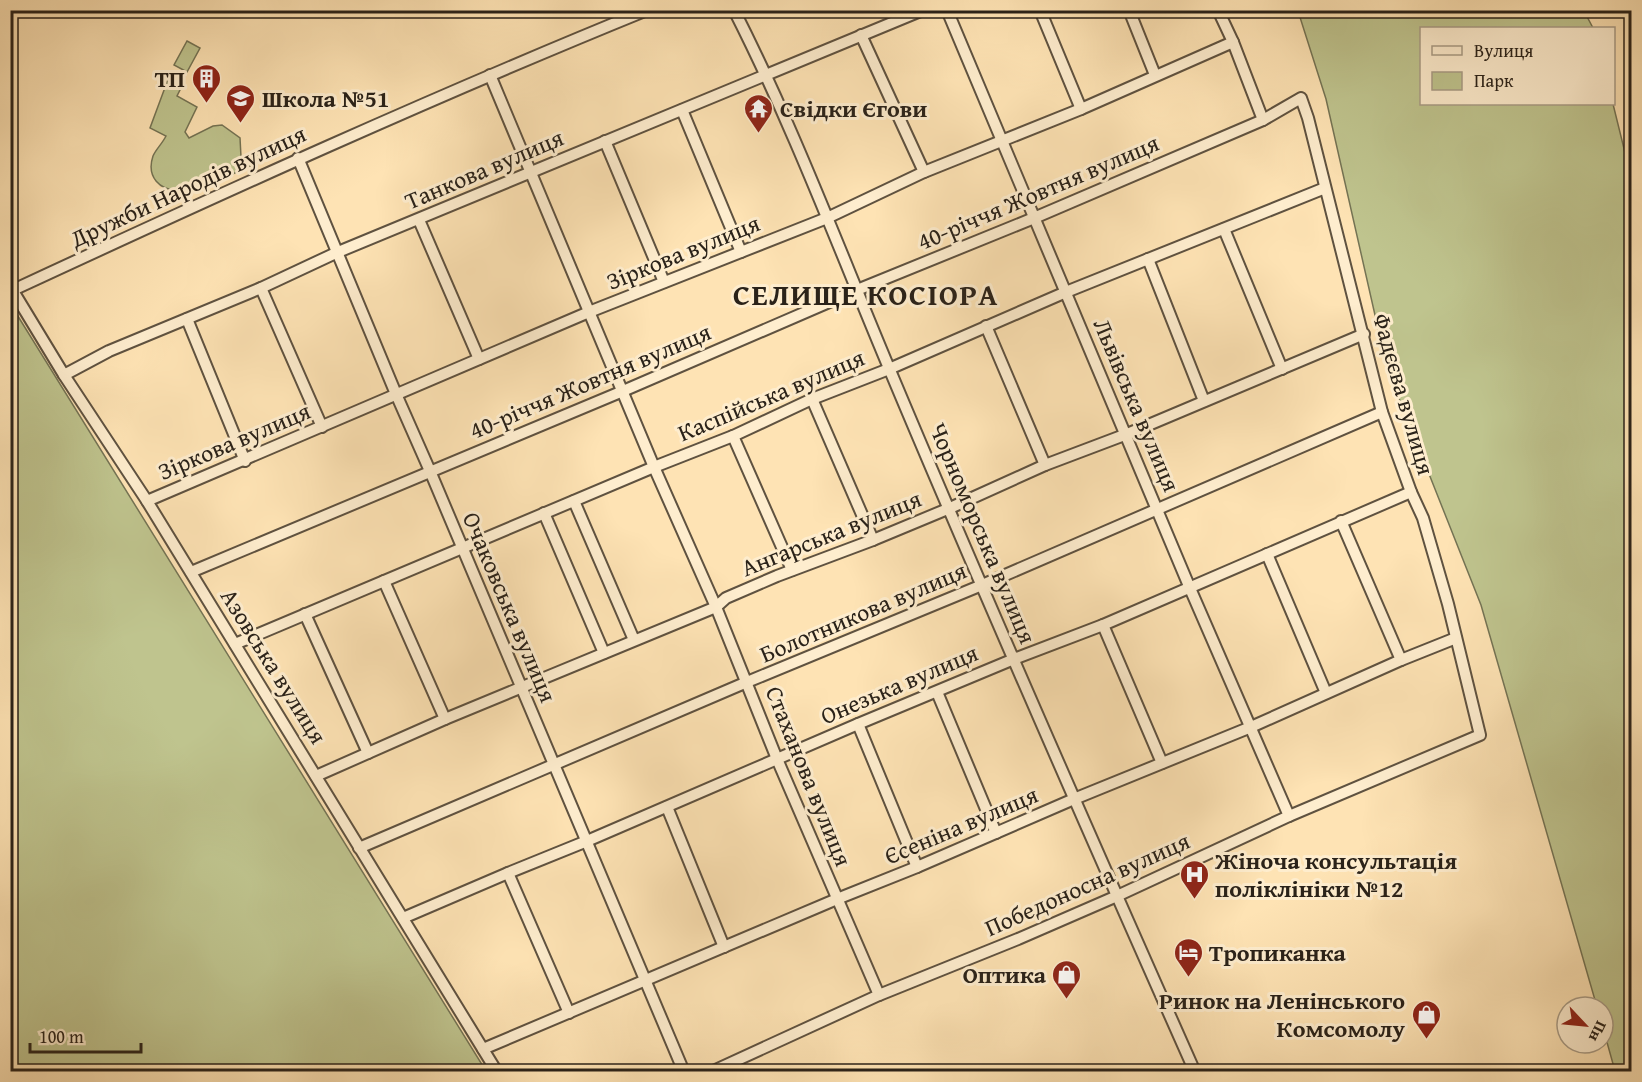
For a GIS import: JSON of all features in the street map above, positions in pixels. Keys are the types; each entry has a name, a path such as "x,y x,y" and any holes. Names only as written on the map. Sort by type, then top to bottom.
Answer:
{"street":[{"name":"Дружби Народів вулиця","path":"12,288 298,158 647,10"},
{"name":"Чорноморська вулиця","path":"734,10 827,218 889,369 1074,799 1195,1071"},
{"name":"Танкова вулиця","path":"64,375 109,351 261,288 338,252 923,10"},
{"name":"Львівська вулиця","path":"947,10 1189,586 1289,816"},
{"path":"1040,10 1082,109"},
{"path":"1129,10 1155,75"},
{"path":"1218,10 1263,120"},
{"path":"861,35 924,172"},
{"name":"Зіркова вулиця","path":"147,501 589,312 827,218 924,172 1082,109 1233,42"},
{"name":"Стаханова вулиця","path":"490,75 654,466 717,607 777,759 879,995"},
{"name":"40-річчя Жовтня вулиця","path":"190,572 623,391 857,290 1034,218 1263,120 1301,98"},
{"name":"Фадєєва вулиця","path":"1301,98 1364,334 1382,412 1411,492 1423,518 1480,735"},
{"path":"682,110 741,252"},
{"path":"605,141 664,282"},
{"name":"Очаковська вулиця","path":"298,158 684,1071"},
{"name":"Каспійська вулиця","path":"235,644 654,466 733,436 812,399 889,369 1066,292 1325,188"},
{"path":"419,220 479,359"},
{"path":"1224,229 1282,369"},
{"path":"1148,259 1203,401"},
{"name":"Азовська вулиця","path":"12,288 64,375 147,501 497,1071"},
{"path":"261,288 322,427"},
{"path":"187,319 245,461"},
{"path":"986,326 1044,465"},
{"name":"Ангарська вулиця","path":"316,776 445,719 717,607 726,598 792,570 873,540 1044,465 1127,434 1364,334"},
{"path":"812,399 873,540"},
{"name":"Болотникова вулиця","path":"358,848 747,682 982,585 1382,412"},
{"path":"733,436 792,570"},
{"name":"Онезька вулиця","path":"403,918 587,842 858,724 1014,659 1103,625 1411,492"},
{"path":"573,501 634,640"},
{"path":"544,513 604,653"},
{"path":"1341,522 1401,660"},
{"path":"1267,554 1326,693"},
{"path":"384,581 445,719"},
{"path":"305,614 368,753"},
{"path":"1103,625 1162,763"},
{"name":"Єсеніна вулиця","path":"483,1049 1074,799 1251,727 1456,638"},
{"path":"937,692 996,833"},
{"path":"858,724 917,867"},
{"name":"Победоносна вулиця","path":"711,1071 879,995 1018,939 1289,816 1480,735"},
{"path":"667,807 724,947"},
{"path":"508,873 569,1014"}],"green space":[{"path":"1298,11 1584,11 1592,27 1420,27 1420,105 1613,105 1632,181 1632,485 1628,486 1632,562 1631,1071 1615,1071 1611,1055 1615,1055 1615,995 1594,995 1481,605 1387,368 1326,99"},
{"path":"187,41 200,48 187,72 174,65"},
{"path":"170,74 184,82 177,96 197,107 185,132 189,138 213,126 222,125 240,138 241,157 245,159 289,137 294,146 182,197 179,190 166,188 156,181 151,164 154,153 166,136 150,128"},
{"path":"11,305 486,1071 11,1071"}],"place":[{"name":"ТП","path":"206,104"},
{"name":"Школа №51","path":"241,124"},
{"name":"Свідки Єгови","path":"759,134"},
{"name":"Жіноча консультація поліклініки №12","path":"1194,900"},
{"name":"Тропиканка","path":"1188,978"},
{"name":"Оптика","path":"1067,1000"},
{"name":"Ринок на Ленінського Комсомолу","path":"1426,1040"}],"district":[{"name":"СЕЛИЩЕ КОСІОРА","path":"866,294"}]}
